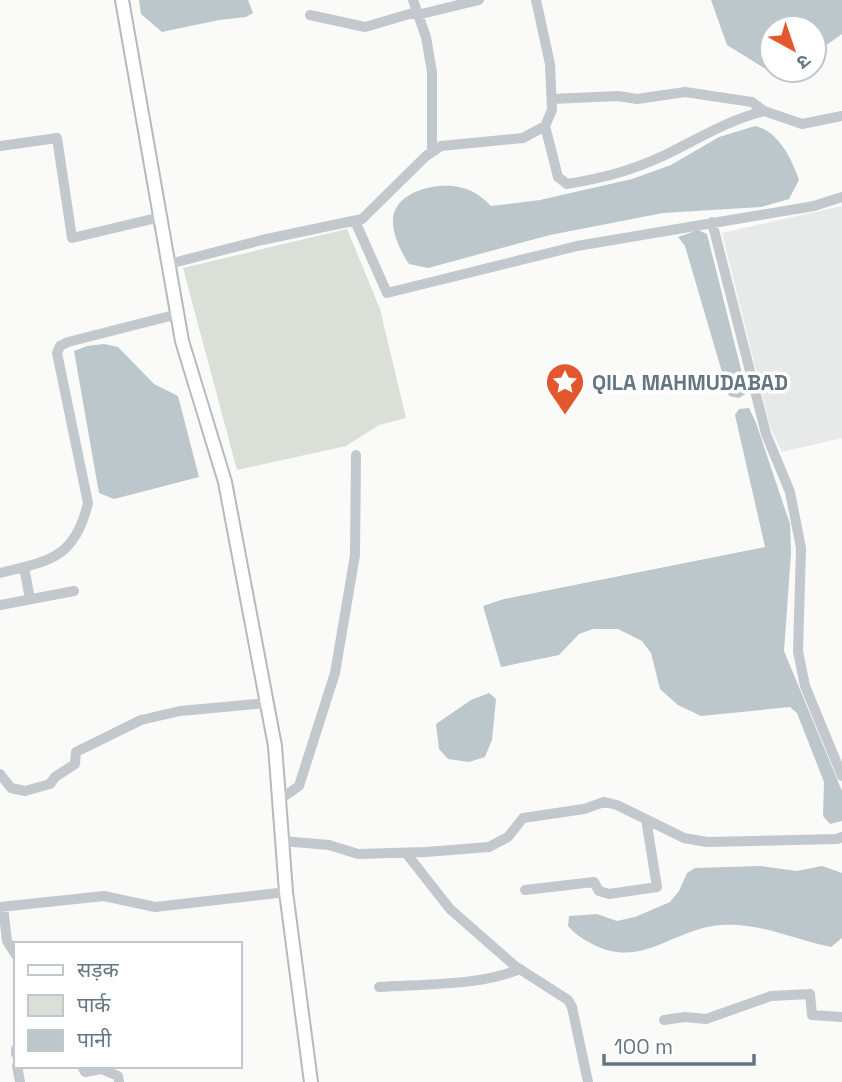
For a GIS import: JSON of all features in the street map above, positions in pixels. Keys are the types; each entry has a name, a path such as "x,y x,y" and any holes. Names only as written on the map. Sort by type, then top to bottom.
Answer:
{"main road":[{"path":"122,0 182,341 225,482 275,746 286,892 311,1082"}],"street":[{"path":"413,0 426,37 432,72 432,152"},
{"path":"310,15 365,27 479,0"},
{"path":"169,264 261,240 362,219 440,146 523,138 545,126 552,110 551,64 536,0"},
{"path":"552,99 618,96 637,99 685,92 738,98 752,102 764,111 802,124 842,116"},
{"path":"545,126 558,177 567,184 611,177 663,155 711,130 764,111"},
{"path":"0,146 57,138 72,238 161,217"},
{"path":"355,221 387,293 576,246 814,206 842,197"},
{"path":"712,222 766,434 790,492 801,548 798,651 805,686 842,776"},
{"path":"0,573 46,562 69,545 83,525 88,502 57,353 60,346 178,314"},
{"path":"279,800 299,786 335,673 355,555 356,455"},
{"path":"24,567 30,599"},
{"path":"0,605 74,591"},
{"path":"0,774 11,788 25,791 50,784 55,777 75,764 76,752 141,720 180,711 267,703"},
{"path":"282,841 329,845 358,853 489,848 508,836 523,818 584,809 604,802 684,838 707,842 837,839 842,836"},
{"path":"525,890 594,882 599,891 609,894 657,887 646,819"},
{"path":"406,853 450,909 520,969 568,1000 572,1007 587,1082"},
{"path":"14,952 7,941 2,907 104,896 155,907 286,892"},
{"path":"379,988 463,981 509,974 520,969"},
{"path":"664,1020 685,1017 706,1019 771,996 810,994 812,1015 842,1017"},
{"path":"83,1068 85,1072 102,1069 118,1076 119,1082"}],"shaded area":[{"path":"842,206 842,438 782,452 770,427 722,233"}],"green space":[{"path":"347,229 380,309 406,418 379,425 346,446 237,470 183,268"}],"water":[{"path":"139,0 248,0 253,13 246,17 162,32 141,14"},
{"path":"711,0 842,0 842,34 828,44 828,14 758,14 758,64 727,45"},
{"path":"755,126 777,140 792,163 799,180 789,199 761,207 663,213 550,235 428,268 409,264 396,237 393,219 396,209 401,201 418,191 440,186 459,187 476,194 491,206 540,200 632,179 671,165 719,137"},
{"path":"698,230 707,234 747,393 739,398 729,396 685,246 678,237"},
{"path":"104,344 118,347 154,384 178,396 199,477 114,499 99,493 74,351"},
{"path":"749,408 790,524 791,553 784,651 842,791 842,821 830,824 823,816 824,782 797,713 790,707 701,716 678,705 660,689 651,653 642,641 618,629 593,629 579,634 559,655 501,667 483,606 504,599 765,547 735,415 739,409"},
{"path":"489,693 496,699 492,740 485,757 469,762 448,759 439,749 436,724 471,700"},
{"path":"760,866 797,871 822,866 842,873 842,938 831,947 749,926 721,925 688,933 643,950 628,952 612,951 594,945 568,926 569,916 597,914 617,921 635,917 670,902 679,891 687,873 695,868"}],"place":[{"name":"QILA MAHMUDABAD","path":"565,416"}]}
